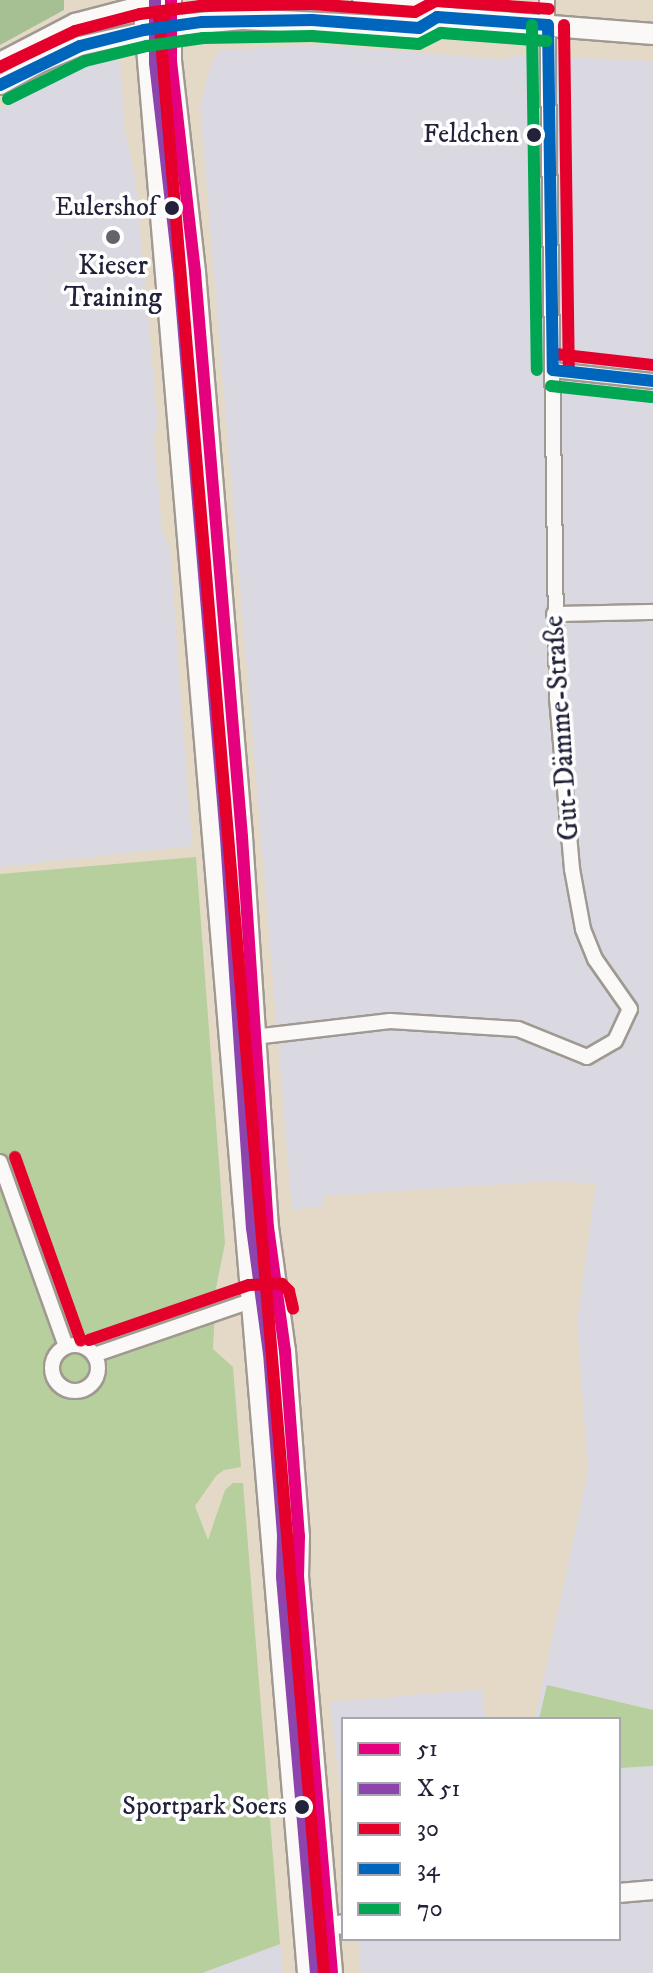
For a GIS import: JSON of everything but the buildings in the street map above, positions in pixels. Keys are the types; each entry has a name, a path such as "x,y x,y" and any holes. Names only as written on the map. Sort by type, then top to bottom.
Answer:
{"main road":[{"path":"171,0 179,158 195,272 242,837 275,1298 285,1351 299,1536 298,1576 335,1925 332,1973"},
{"path":"363,0 419,5 437,17 653,34"},
{"path":"0,62 75,23 149,1 144,30 308,1973"},
{"path":"0,85 80,46 144,30 256,19 419,28 437,17"},
{"path":"621,1893 653,1890"},
{"path":"304,1929 335,1925"}],"street":[{"path":"547,0 548,25"},
{"name":"Gut-Dämme-Straße","path":"254,1037 390,1021 518,1029 587,1057 615,1041 630,1009 595,959 576,900 557,699 548,25"},
{"path":"553,370 653,381"},
{"path":"554,614 653,612"},
{"path":"0,1162 66,1346"},
{"path":"94,1355 251,1301 275,1298"},
{"path":"77,1344 94,1355 97,1376 90,1385 80,1390 68,1390 57,1383 51,1365 56,1354 66,1346 77,1344"}],"shaded area":[{"path":"320,45 502,59 520,55 653,61 653,1973 361,1973 358,1941 621,1941 621,1717 535,1717 588,1471 577,1323 596,1184 550,1181 323,1196 323,1206 292,1210 200,107 210,67 220,50"},
{"path":"101,56 113,56 120,62 125,131 135,175 158,424 154,438 162,529 170,549 192,846 0,867 0,108 40,83"},
{"path":"483,1689 485,1717 341,1717 341,1797 330,1702"},
{"path":"280,1944 283,1973 202,1973"}],"green space":[{"path":"0,0 64,0 64,10 0,45"},
{"path":"172,237 183,270 190,339 264,1262 258,1263"},
{"name":"Sportpark Soers","path":"196,857 225,1243 216,1288 213,1349 233,1367 241,1467 224,1470 216,1476 195,1506 208,1540 225,1490 233,1483 243,1483 280,1944 202,1973 0,1973 0,874"},
{"path":"547,1685 653,1710 653,1766 621,1768 621,1717 539,1717"}],"transit line":[{"path":"155,0 155,63 179,274 226,838 252,1228 269,1353 283,1536 282,1577 316,1973"},
{"name":"51","path":"171,0 171,61 195,272 242,837 268,1227 285,1351 299,1536 298,1576 332,1973"},
{"name":"30","path":"0,67 75,31 140,14 200,6 312,4 415,12 436,1 549,9"},
{"name":"30","path":"165,16 159,17 324,1972"},
{"name":"34","path":"0,85 80,46 144,30 202,22 312,20 419,28 437,17 548,25"},
{"name":"70","path":"532,25 537,370"},
{"name":"34","path":"548,25 553,370"},
{"name":"30","path":"564,25 569,370"},
{"name":"70","path":"8,99 85,61 147,46 203,38 312,36 419,44 441,33 547,41"},
{"name":"30","path":"555,354 653,365"},
{"name":"34","path":"553,370 653,381"},
{"name":"70","path":"551,386 651,397"},
{"name":"30","path":"15,1157 81,1341"},
{"name":"30","path":"89,1340 249,1285 282,1284 289,1291 293,1309"}],"place":[{"name":"Feldchen","path":"534,135"},
{"name":"Eulershof","path":"172,208"},
{"name":"Kieser Training","path":"113,237"},
{"name":"Sportpark Soers","path":"302,1807"}]}
